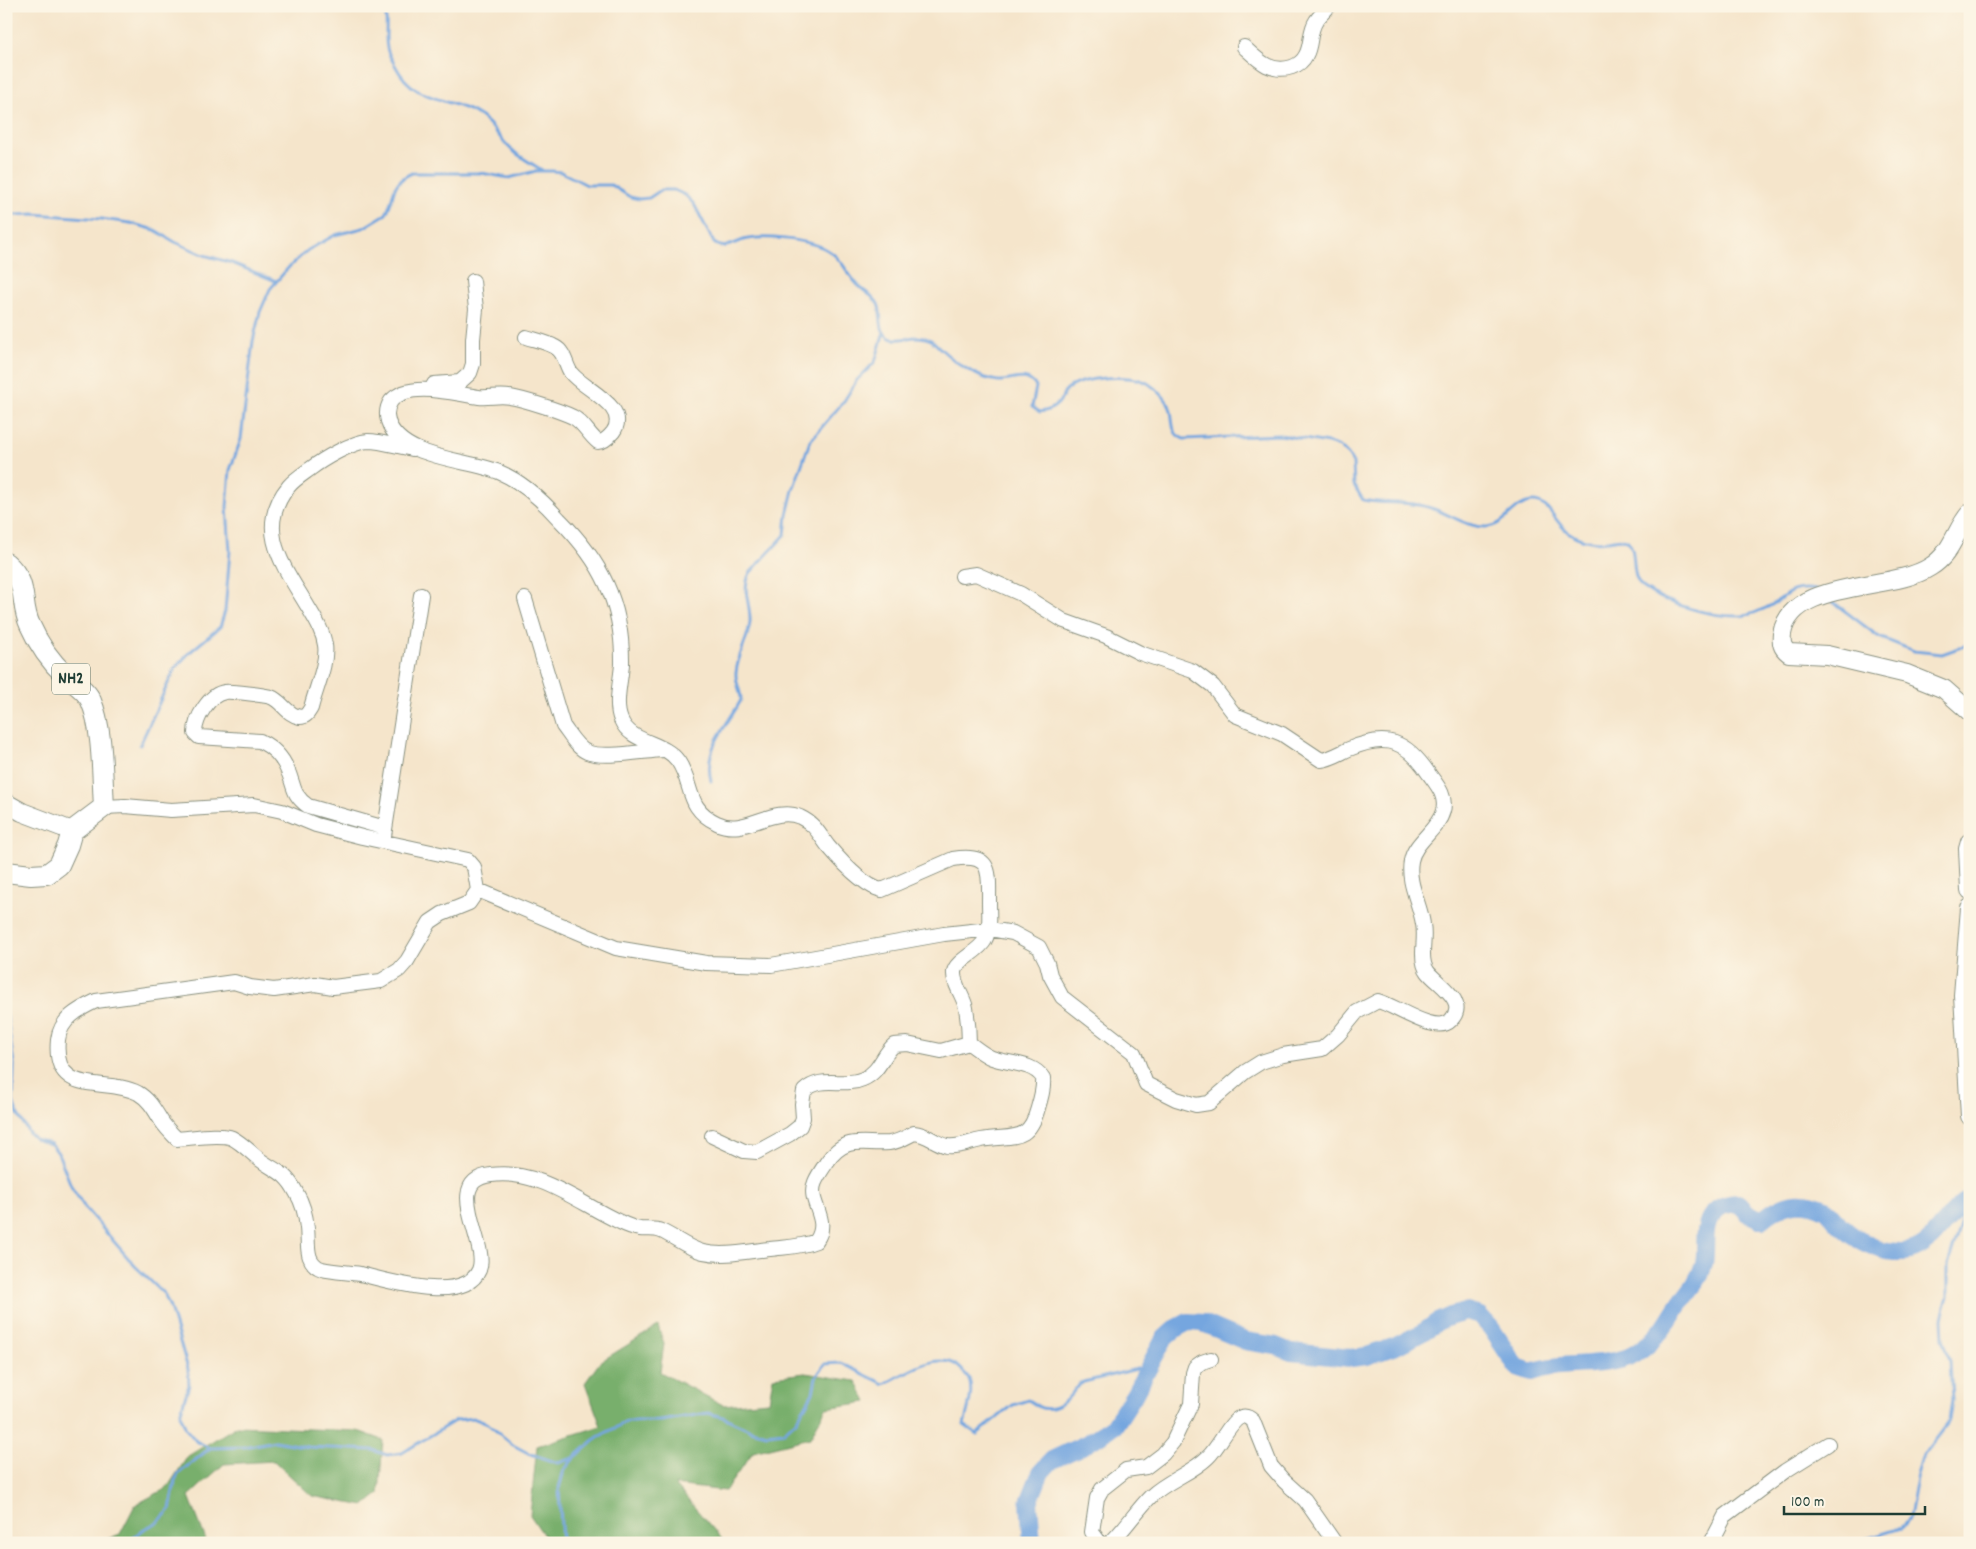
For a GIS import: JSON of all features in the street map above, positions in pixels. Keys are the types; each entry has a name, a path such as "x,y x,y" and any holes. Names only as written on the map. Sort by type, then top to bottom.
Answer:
{"highway":[{"name":"NH2","path":"6,563 14,570 21,583 28,622 37,640 64,674 82,689 91,700 100,747 104,807"},
{"path":"6,872 31,875 47,874 59,865 72,832 104,807"}],"main road":[{"path":"1970,512 1949,551 1933,566 1919,574 1903,579 1822,594 1799,605 1783,628 1781,642 1782,647 1789,654 1827,655 1907,674 1944,689 1970,712"},
{"path":"6,803 22,812 72,832"},
{"path":"1970,842 1970,890"},
{"path":"1970,908 1963,995 1970,1116"}],"street":[{"path":"1244,47 1266,66 1275,70 1283,70 1295,66 1307,54 1310,34 1316,21 1329,6"},
{"path":"415,449 395,432 387,418 389,405 412,386 460,382 470,373 473,364 473,333 476,309 473,280"},
{"path":"399,395 408,390 422,390 483,397 508,396 571,416 587,428 598,442 609,436 615,430 617,423 613,408 571,373 562,354 556,347 526,337"},
{"path":"385,828 308,806 294,793 288,770 280,757 269,746 260,741 199,737 195,733 195,723 210,699 224,692 273,698 294,715 306,716 313,699 325,656 325,645 320,628 276,553 273,519 280,499 290,485 318,463 345,448 367,441 415,449 491,470 523,485 552,511 589,552 606,580 619,630 622,664 619,694 620,719 630,732 677,759 694,803 707,817 729,828 743,826 784,814 802,818 815,826 829,847 866,884 874,889 882,890 953,859 976,858 984,864 990,874 990,929 981,947 962,961 954,971 966,1007 969,1043"},
{"path":"478,890 616,948 706,963 771,965 944,934 990,929 1013,932 1039,947 1047,962 1050,975 1062,997 1134,1053 1146,1084 1176,1099 1196,1105 1209,1103 1245,1072 1270,1058 1322,1049 1357,1012 1378,1001 1417,1020 1436,1025 1448,1023 1457,1011 1455,1001 1450,993 1428,972 1424,965 1424,924 1411,882 1410,872 1412,856 1438,821 1443,812 1444,802 1441,791 1425,768 1398,743 1388,740 1374,740 1321,760 1282,734 1235,715 1214,686 1193,671 1140,653 1106,636 1064,621 1021,594 976,574 962,576"},
{"path":"383,842 421,595"},
{"path":"525,598 563,726 575,743 587,752 600,755 663,750"},
{"path":"104,807 125,806 171,810 254,805 282,811 316,825 383,842 468,860 474,866 478,890 469,903 442,914 430,922 399,970 381,981 333,986 315,984 274,990 250,987 234,982 96,1001 80,1008 64,1024 58,1037 57,1051 59,1062 68,1076 81,1083 120,1088 137,1093 148,1101 162,1123 177,1139 231,1138 260,1160 286,1176 297,1194 307,1228 309,1254 315,1266 321,1268 422,1288 463,1284 477,1274 480,1269 480,1256 468,1200 469,1189 473,1182 481,1176 493,1174 526,1178 548,1185 621,1223 640,1229 659,1230 701,1252 737,1253 801,1245 816,1241 821,1232 822,1225 814,1198 813,1184 831,1156 841,1146 849,1143 890,1143 904,1139 914,1133 926,1136 947,1146 956,1146 986,1139 1019,1136 1032,1127 1043,1090 1043,1078 1041,1074 1029,1067 990,1057 969,1043 941,1051 907,1044 894,1045 878,1069 865,1078 855,1082 822,1081 804,1091 803,1114 800,1126 790,1134 756,1152 744,1151 712,1136"},
{"path":"1100,1543 1092,1532 1097,1498 1102,1489 1126,1470 1146,1467 1163,1454 1173,1442 1191,1404 1195,1367 1211,1359"},
{"path":"1110,1543 1152,1496 1200,1465 1209,1456 1234,1421 1242,1416 1248,1417 1253,1421 1271,1466 1284,1481 1306,1500 1335,1543"},
{"path":"1710,1543 1725,1516 1785,1471 1828,1444"}],"green space":[{"path":"658,1326 664,1344 660,1372 723,1405 769,1401 773,1377 805,1373 856,1381 867,1402 826,1408 810,1438 753,1452 725,1491 675,1485 722,1539 717,1543 549,1543 530,1515 537,1446 601,1426 585,1383 600,1362"},
{"path":"237,1426 358,1431 383,1440 379,1494 364,1506 312,1496 274,1461 224,1464 189,1496 206,1540 204,1543 97,1543 120,1534 135,1505 167,1488 188,1456"}],"waterway":[{"path":"384,6 386,42 391,59 411,86 420,92 475,113 491,126 513,151 542,170"},
{"path":"140,745 175,668 190,652 220,627 225,611 230,551 227,507 230,470 241,439 253,341 260,312 270,289 289,267 308,250 335,235 363,228 386,214 396,186 412,173 481,173 509,178 536,171 561,172 587,185 611,185 630,197 639,199 649,198 661,190 674,190 685,195 694,204 714,243 718,245 726,246 748,239 773,238 816,245 832,253 838,258 855,282 876,301 883,332 886,335 895,339 919,337 931,340 961,365 975,374 990,380 1028,379 1036,387 1032,407 1040,412 1050,410 1060,401 1065,391 1082,382 1106,378 1131,378 1149,384 1162,395 1170,408 1175,433 1184,439 1280,435 1328,443 1340,447 1353,463 1354,485 1363,500 1423,506 1480,527 1488,527 1500,523 1520,506 1537,502 1547,508 1563,528 1577,537 1597,542 1627,540 1631,545 1636,577 1639,583 1653,594 1677,604 1703,612 1739,616 1756,612 1791,592 1805,589 1816,590"},
{"path":"6,213 102,219 130,223 155,230 175,242 204,255 232,263 276,281"},
{"path":"711,781 709,769 713,748 741,700 736,673 738,660 748,634 750,622 746,591 747,579 750,573 785,535 787,515 793,490 810,441 844,401 857,380 875,362 884,332"},
{"path":"1829,599 1879,637 1914,651 1942,654 1970,644"},
{"path":"6,1012 14,1064 13,1101 17,1113 29,1133 35,1139 51,1144 58,1153 72,1188 85,1208 135,1266 164,1294 188,1369 189,1385 180,1414 186,1429 196,1441 210,1448 244,1447 275,1441 308,1447 373,1450 387,1455 402,1453 456,1420 473,1418 488,1424 513,1445 528,1453 558,1463 574,1458 598,1437 628,1421 661,1421 708,1413 723,1417 751,1430 767,1434 784,1432 796,1421 805,1407 813,1393 816,1377 825,1364 841,1363 884,1384 923,1365 944,1361 954,1364 969,1379 971,1390 964,1425 977,1434 1013,1405 1028,1400 1039,1407 1048,1409 1064,1402 1080,1383 1149,1366"},
{"path":"1032,1543 1029,1502 1041,1472 1052,1460 1088,1443 1114,1426 1134,1395 1164,1339 1175,1329 1188,1322 1203,1323 1245,1341 1276,1346 1291,1352 1351,1358 1367,1356 1396,1346 1425,1331 1437,1322 1466,1312 1480,1316 1491,1328 1517,1367 1532,1372 1555,1367 1603,1363 1631,1356 1652,1341 1664,1327 1698,1279 1704,1263 1707,1226 1717,1209 1738,1203 1749,1214 1762,1220 1777,1209 1791,1204 1807,1203 1816,1205 1827,1210 1854,1237 1880,1249 1901,1252 1910,1251 1927,1242 1954,1211 1970,1199"},
{"path":"1853,1543 1901,1528 1909,1517 1916,1478 1923,1455 1949,1421 1952,1399 1950,1362 1943,1338 1942,1318 1948,1296 1948,1265 1967,1200"},
{"path":"126,1543 144,1529 158,1522 170,1510 175,1480 179,1473 210,1448"},
{"path":"562,1543 559,1488 564,1470 574,1458"}]}
